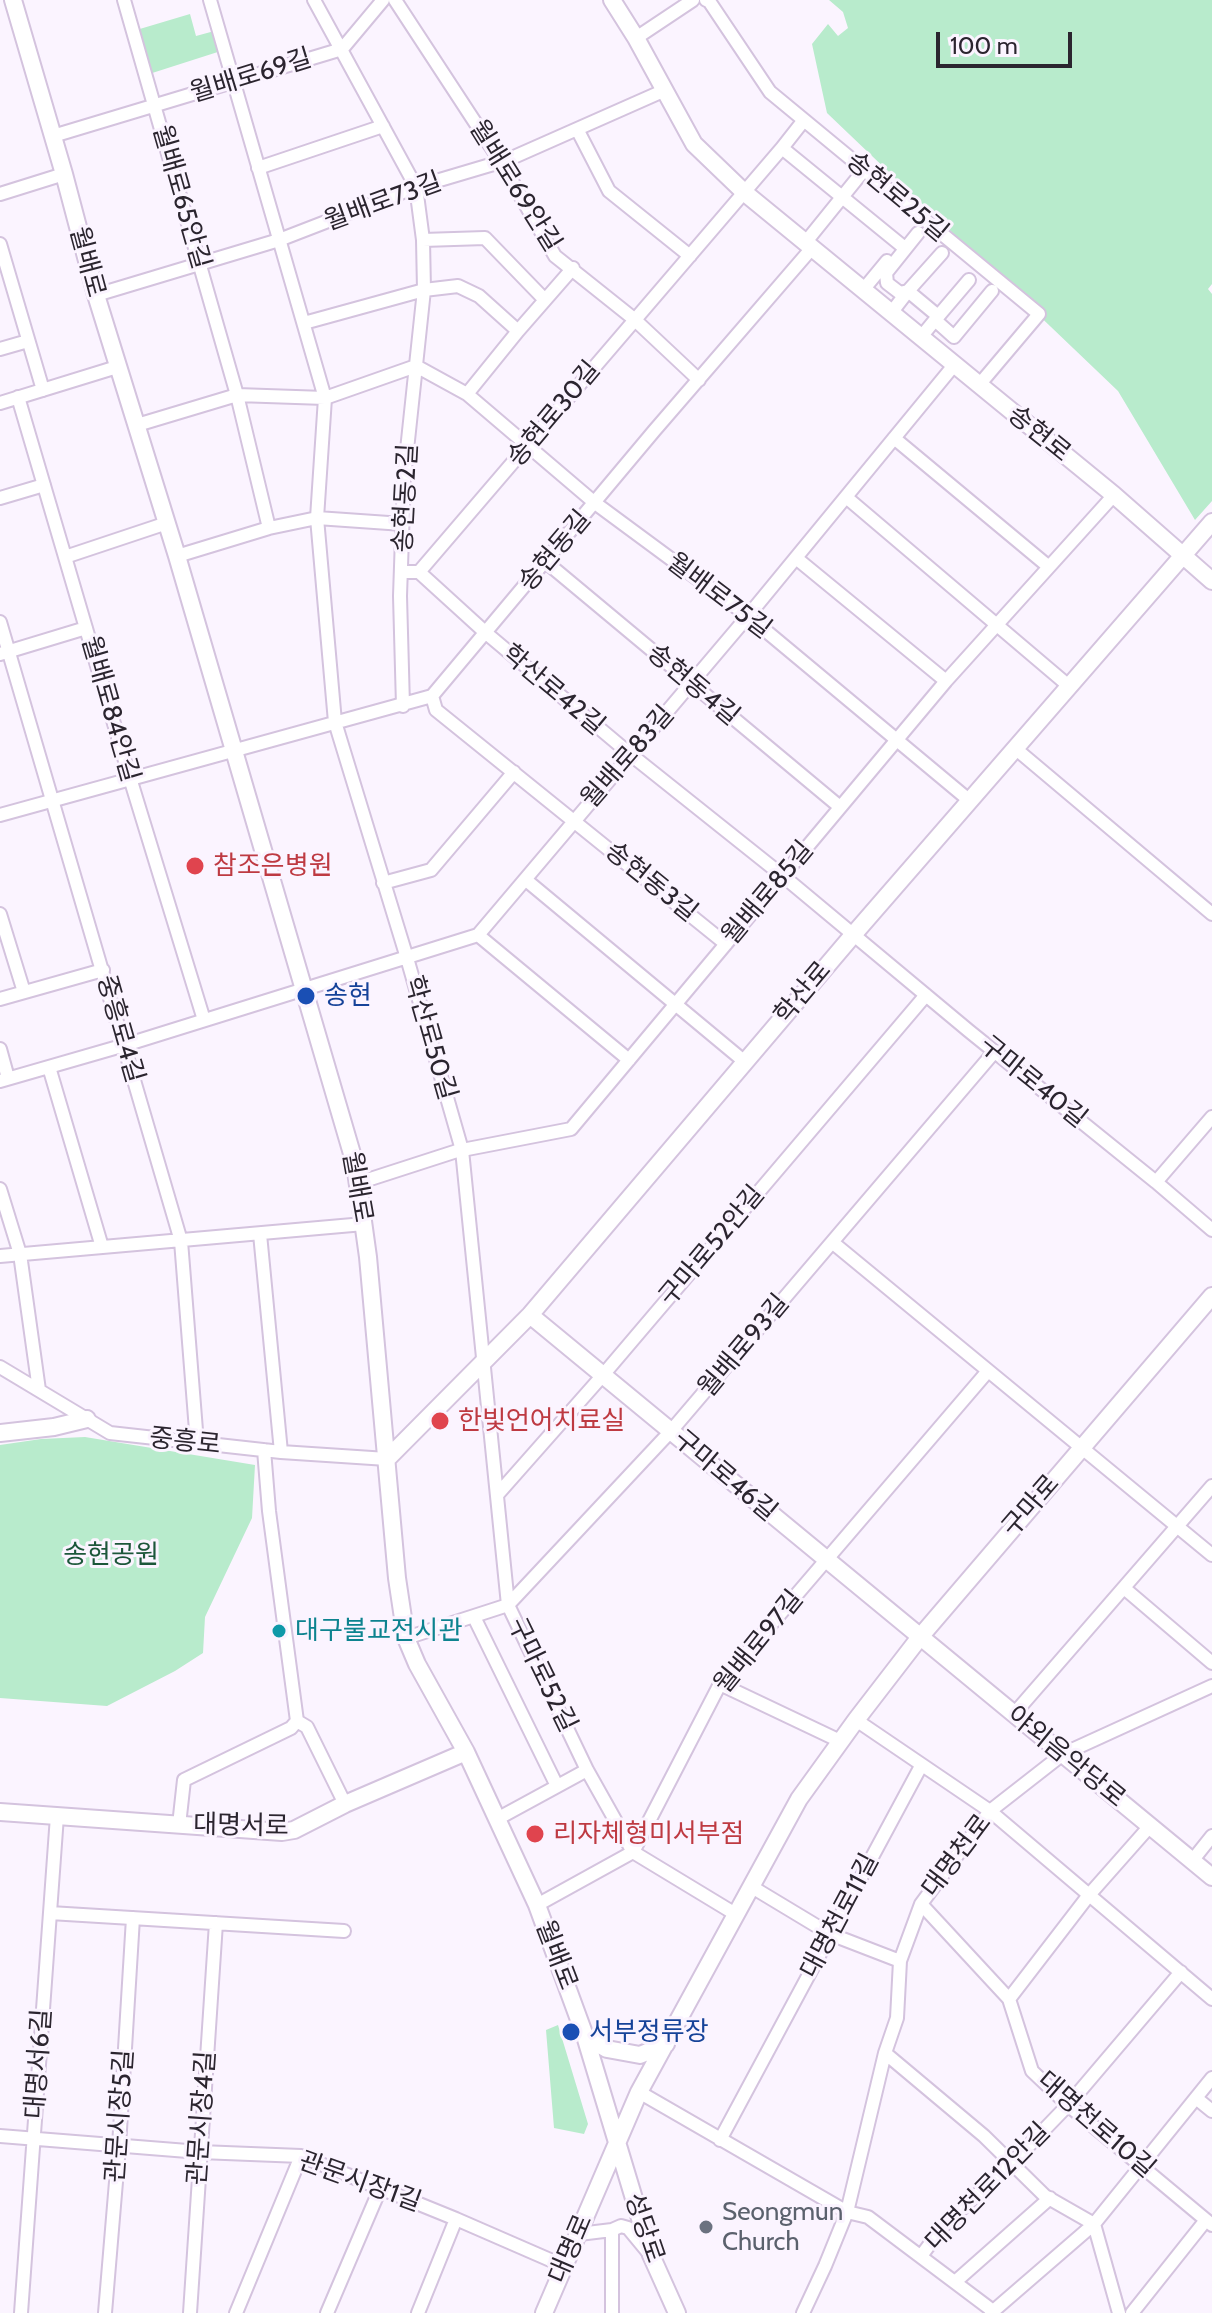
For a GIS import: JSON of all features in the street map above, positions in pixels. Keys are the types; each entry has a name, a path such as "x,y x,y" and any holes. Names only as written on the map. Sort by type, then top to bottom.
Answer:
{"main road":[{"name":"월배로","path":"13,0 117,367 177,556 350,1146 364,1224 397,1578 406,1638 466,1752 537,1905 585,2036 617,2141"},
{"name":"송현로","path":"612,0 694,144 745,193 1114,495 1212,581"},
{"name":"학산로","path":"387,1459 530,1315 853,935 1212,522"},
{"name":"구마로","path":"617,2141 639,2092 799,1799 920,1637 1212,1296"},
{"name":"구마로46길","path":"530,1315 920,1637"},
{"path":"0,1433 54,1427 87,1419"},
{"name":"야외음악당로","path":"920,1637 1212,1877"},
{"name":"대명서로","path":"0,1812 282,1832 294,1830 345,1804 466,1752"},
{"path":"585,2036 607,2049 640,2055 666,2044"},
{"name":"대명로","path":"544,2313 617,2141"},
{"name":"성당로","path":"617,2141 651,2255 677,2313"}],"street":[{"name":"월배로65안길","path":"124,0 237,395"},
{"name":"학산로50길","path":"210,0 325,398 317,518 335,722 462,1150 483,1362"},
{"path":"314,0 416,187"},
{"name":"월배로69길","path":"53,136 342,49 383,0"},
{"name":"월배로69안길","path":"395,0 501,162 555,256 634,319 699,380"},
{"path":"636,38 693,0"},
{"name":"송현로25길","path":"706,0 770,92 1039,314 979,385"},
{"name":"월배로73길","path":"96,295 279,240 416,187 501,162 663,91"},
{"path":"745,193 804,120"},
{"path":"258,168 383,126"},
{"path":"577,129 609,191 690,256"},
{"path":"782,148 901,245"},
{"name":"송현동길","path":"432,696 699,380 808,246 864,170"},
{"path":"0,194 64,174"},
{"name":"송현동2길","path":"403,706 400,596 404,478 424,290 423,240 416,187"},
{"name":"송현로30길","path":"419,572 745,193"},
{"path":"863,290 923,219"},
{"path":"908,291 900,293 887,283 886,273 918,233"},
{"path":"423,240 485,238 545,300"},
{"path":"0,247 43,390"},
{"path":"891,313 942,253"},
{"path":"467,394 573,268"},
{"path":"921,337 969,280"},
{"path":"304,323 424,290 458,286 479,296 518,331"},
{"path":"908,291 954,337 992,291"},
{"path":"0,301 15,296"},
{"path":"0,349 28,341"},
{"name":"월배로83길","path":"478,935 748,616 955,364"},
{"path":"137,425 237,395 325,398 416,366"},
{"name":"월배로75길","path":"416,366 467,394 595,503 748,616 970,801"},
{"path":"0,403 117,367"},
{"path":"237,395 269,528"},
{"name":"월배로84안길","path":"18,397 204,1020"},
{"path":"894,438 1049,567"},
{"path":"0,498 44,485"},
{"name":"월배로85길","path":"358,1183 462,1150 571,1129 946,681 1114,495"},
{"path":"846,497 1070,687"},
{"path":"177,556 269,528 317,518 403,524"},
{"path":"65,557 167,523"},
{"path":"796,558 946,681"},
{"name":"송현동4길","path":"546,562 840,807"},
{"path":"402,572 419,572"},
{"name":"학산로42길","path":"419,572 486,633 630,754 853,935"},
{"name":"중흥로4길","path":"0,622 4,653 103,970 181,1241 197,1443"},
{"path":"4,653 86,628"},
{"path":"0,815 432,696"},
{"name":"송현동3길","path":"432,696 436,710 726,944"},
{"path":"1016,749 1212,914"},
{"path":"383,883 431,870 514,772"},
{"path":"526,880 745,1062"},
{"path":"1,919 24,992"},
{"path":"0,1049 4,1079 125,1045 478,935 629,1060"},
{"name":"구마로40길","path":"853,935 1212,1230"},
{"path":"0,999 103,970"},
{"name":"구마로52안길","path":"497,1495 926,995"},
{"name":"월배로93길","path":"406,1638 508,1605 671,1431 995,1051"},
{"path":"49,1067 102,1247"},
{"path":"1156,1182 1212,1117"},
{"path":"0,1189 20,1254 39,1390"},
{"path":"0,1256 364,1224"},
{"path":"260,1234 281,1452"},
{"path":"832,1242 1212,1555"},
{"name":"구마로52길","path":"483,1362 508,1605 587,1770 633,1852 737,1915"},
{"name":"중흥로","path":"0,1367 110,1433 281,1452 387,1459"},
{"name":"월배로97길","path":"633,1852 720,1684 988,1371"},
{"path":"264,1450 269,1511 297,1721 307,1727 345,1804"},
{"path":"1014,1714 1212,1486"},
{"path":"1124,1588 1212,1663"},
{"path":"474,1617 557,1786"},
{"path":"720,1684 840,1741"},
{"name":"대명천로","path":"803,2313 847,2212 885,2053 897,2018 900,1961 921,1904 990,1811 1063,1754 1212,1686"},
{"path":"856,1720 990,1811 1212,1999"},
{"path":"179,1825 184,1780 291,1728 297,1721"},
{"name":"대명천로11길","path":"720,2140 921,1766"},
{"path":"497,1819 587,1770"},
{"name":"대명서6길","path":"21,2313 57,1816"},
{"path":"1009,1999 1089,1895 1150,1826"},
{"path":"1192,1861 1212,1836"},
{"path":"537,1905 633,1852"},
{"path":"752,1887 830,1934 900,1961"},
{"name":"대명천로10길","path":"921,1904 1009,1999 1032,2071 1209,2223 1132,2313"},
{"path":"50,1913 344,1931"},
{"name":"관문시장5길","path":"105,2313 133,1918"},
{"name":"관문시장4길","path":"190,2313 216,1923"},
{"name":"대명천로12안길","path":"921,2256 945,2224 1012,2163 1068,2105 1181,1972"},
{"path":"885,2053 984,2136 1050,2198 1094,2224 1119,2313"},
{"path":"639,2092 847,2212 868,2217 992,2312 1094,2224 1212,2078"},
{"path":"1196,2098 1212,2111"},
{"name":"관문시장1길","path":"0,2136 200,2152 301,2156 564,2266"},
{"path":"236,2313 301,2156"},
{"path":"327,2313 380,2189"},
{"path":"955,2282 1050,2198"},
{"path":"418,2313 456,2219"},
{"path":"579,2234 621,2226 628,2228 651,2255"},
{"path":"612,2230 612,2313"}],"green space":[{"path":"829,0 1212,0 1212,284 1208,289 1212,294 1212,501 1195,520 1118,391 827,113 812,44 828,24 838,36 848,28 843,12"},
{"path":"190,14 196,36 218,30 224,50 146,75 133,31"},
{"name":"송현공원","path":"85,1437 255,1465 252,1518 205,1617 203,1653 107,1706 0,1698 0,1445"},
{"path":"558,2025 588,2124 584,2134 554,2128 546,2030"}],"place":[{"name":"참조은병원","path":"195,866"},
{"name":"송현","path":"306,996"},
{"name":"한빛언어치료실","path":"440,1421"},
{"name":"대구불교전시관","path":"279,1631"},
{"name":"리자체형미서부점","path":"535,1834"},
{"name":"서부정류장","path":"571,2032"},
{"name":"Seongmun Church","path":"706,2227"}]}
